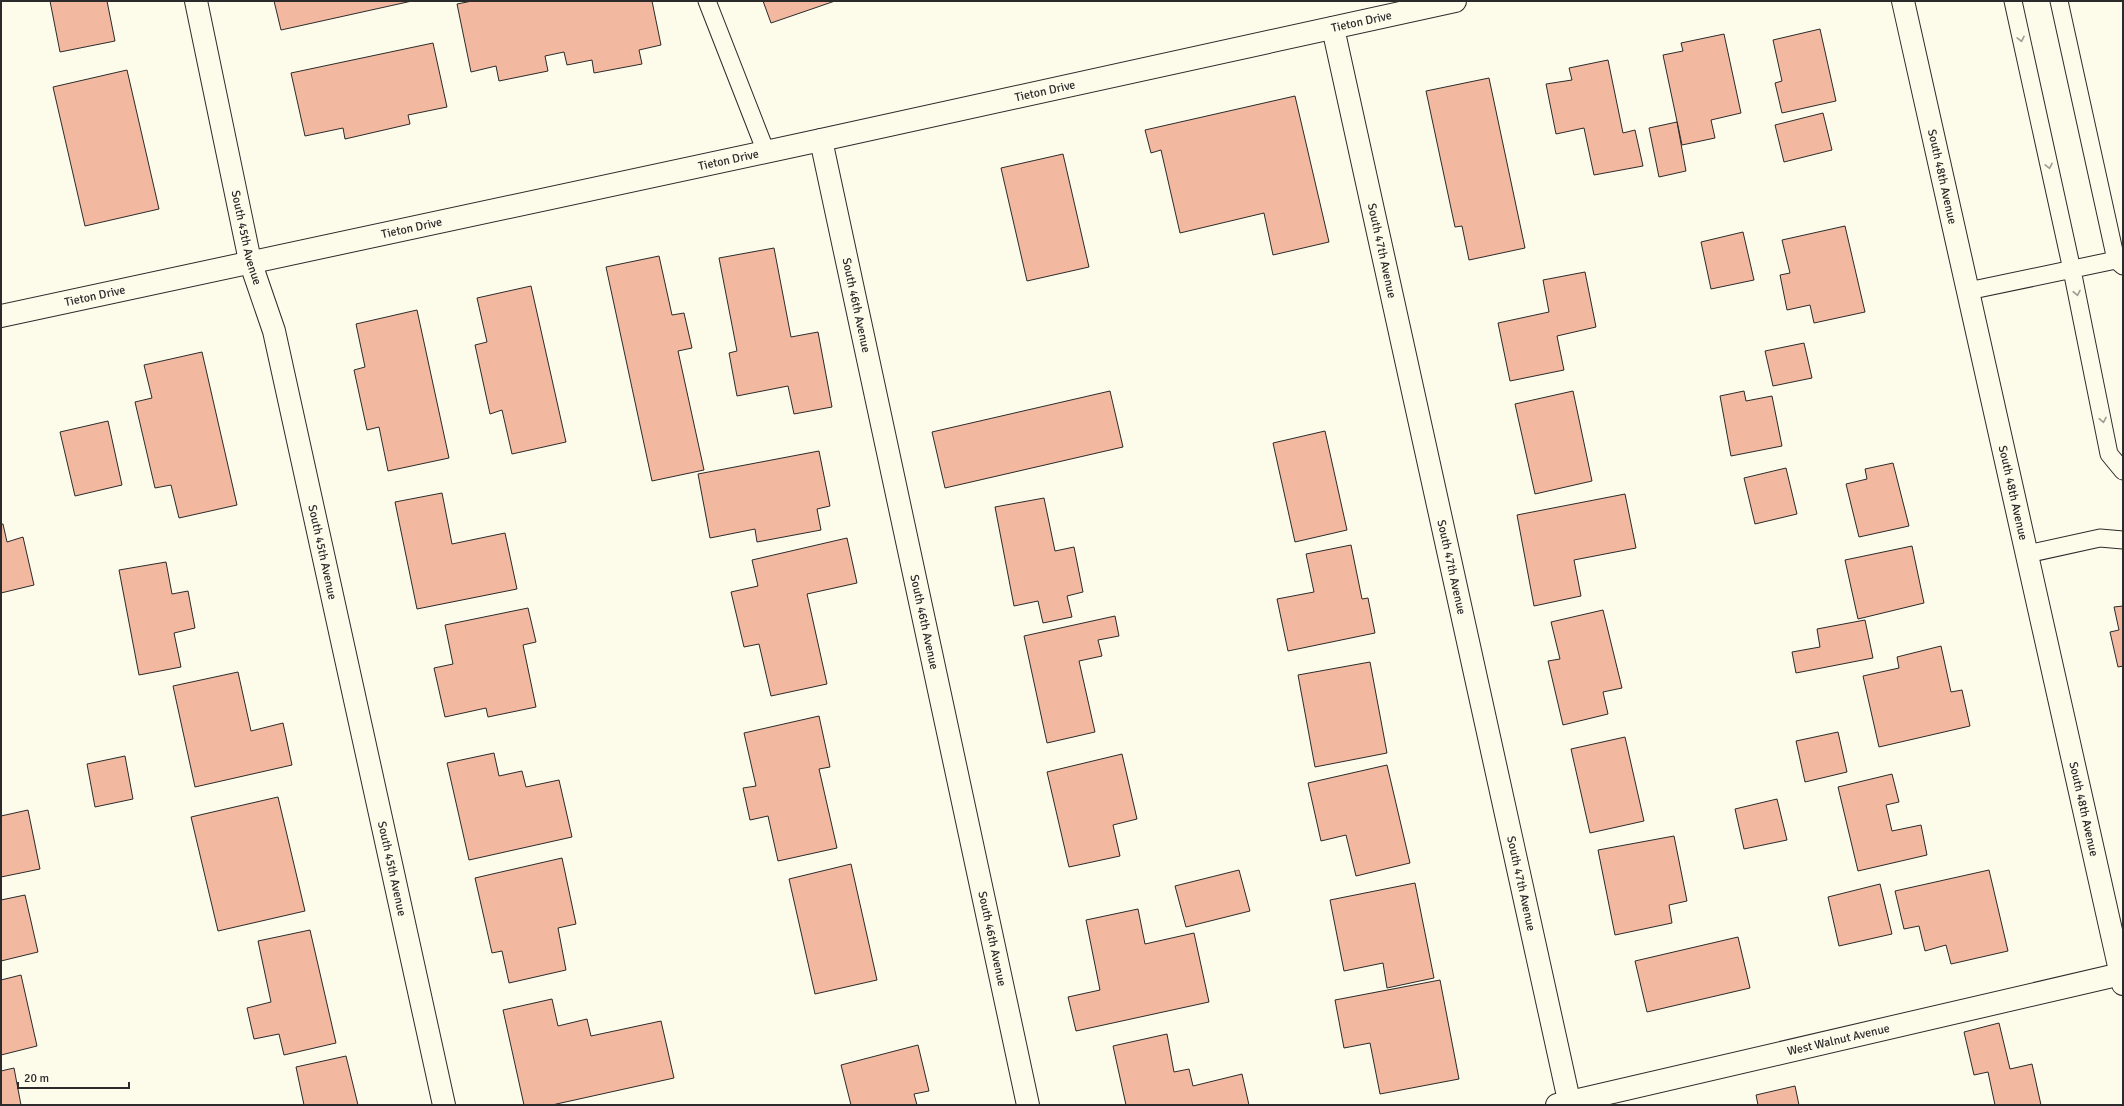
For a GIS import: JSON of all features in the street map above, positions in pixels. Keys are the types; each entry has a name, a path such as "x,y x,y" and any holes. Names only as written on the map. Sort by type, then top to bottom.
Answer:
{"street":[{"name":"South 45th Avenue","path":"196,1 250,261 276,339 444,1105"},
{"name":"Tieton Drive","path":"1,316 250,261 766,152 1455,1"},
{"name":"South 48th Avenue","path":"1903,1 2122,979"},
{"name":"South 47th Avenue","path":"1333,28 1566,1104"},
{"name":"South 46th Avenue","path":"821,140 1028,1105"},
{"name":"West Walnut Avenue","path":"1566,1104 2122,979"}],"lane":[{"path":"706,1 766,152"},
{"path":"2014,1 2072,270 2109,454 2123,471"},
{"path":"1968,291 2072,270 2120,263 2059,1"},
{"path":"2027,554 2100,538 2123,540"}],"building":[{"path":"50,1 107,1 115,41 60,52"},
{"path":"274,1 412,1 281,30"},
{"path":"472,1 652,1 661,45 639,50 642,64 594,73 592,60 567,65 564,52 545,56 548,71 499,81 496,66 471,72 457,4"},
{"path":"763,1 835,1 771,23"},
{"path":"1820,29 1836,101 1782,113 1775,83 1782,81 1773,40"},
{"path":"1724,34 1741,113 1711,120 1715,138 1682,145 1663,55 1683,51 1681,43"},
{"path":"433,43 447,107 408,115 410,124 345,139 343,128 305,136 291,73"},
{"path":"1608,60 1623,133 1635,130 1643,166 1594,175 1584,128 1556,134 1546,84 1572,80 1569,68"},
{"path":"127,70 159,209 85,226 53,87"},
{"path":"1489,78 1525,248 1469,260 1462,226 1455,227 1426,91"},
{"path":"1295,96 1329,242 1273,255 1264,213 1180,233 1161,150 1151,153 1145,130"},
{"path":"1823,113 1832,150 1784,162 1775,125"},
{"path":"1677,122 1686,171 1659,177 1649,128"},
{"path":"1063,154 1089,267 1027,281 1001,168"},
{"path":"1845,226 1865,312 1814,323 1810,305 1787,310 1780,275 1790,273 1782,240"},
{"path":"1743,232 1754,280 1711,289 1701,242"},
{"path":"774,248 791,337 818,332 832,407 794,414 788,386 737,396 729,353 737,351 719,258"},
{"path":"659,256 672,315 684,313 692,348 678,351 704,470 652,481 606,267"},
{"path":"1585,272 1596,327 1557,336 1564,370 1510,381 1498,323 1549,312 1543,280"},
{"path":"531,286 566,442 512,454 502,410 490,414 475,345 487,342 477,298"},
{"path":"417,310 449,458 388,471 379,427 367,430 354,370 365,367 356,324"},
{"path":"1804,343 1812,378 1773,386 1765,351"},
{"path":"202,352 237,505 179,518 171,485 155,488 135,402 152,398 144,365"},
{"path":"1110,391 1123,447 945,488 932,432"},
{"path":"1573,391 1592,481 1535,494 1515,404"},
{"path":"1744,391 1746,401 1772,396 1782,446 1731,456 1720,396"},
{"path":"108,421 122,485 75,496 60,432"},
{"path":"1325,431 1347,530 1295,542 1273,443"},
{"path":"819,451 830,506 817,509 821,530 757,542 755,529 710,538 698,474"},
{"path":"1893,463 1909,526 1859,537 1846,484 1867,479 1865,469"},
{"path":"1786,468 1797,514 1755,524 1744,478"},
{"path":"442,493 452,544 505,533 517,589 417,609 395,502"},
{"path":"1625,494 1636,548 1574,560 1581,596 1534,606 1517,515"},
{"path":"1044,498 1055,551 1074,547 1083,592 1067,596 1072,617 1043,623 1038,601 1014,606 995,507"},
{"path":"1,524 3,524 7,542 23,537 34,585 1,593"},
{"path":"847,538 857,583 807,594 827,684 771,696 759,644 744,647 731,592 758,586 752,560"},
{"path":"1351,545 1362,599 1368,598 1375,633 1288,651 1277,599 1314,592 1306,554"},
{"path":"1912,546 1924,603 1858,619 1845,560"},
{"path":"166,562 172,594 188,591 195,628 174,633 181,667 139,675 119,570"},
{"path":"2123,606 2123,666 2118,667 2110,632 2119,630 2114,607"},
{"path":"528,608 536,642 523,645 536,707 488,717 486,708 445,717 434,668 453,664 445,625"},
{"path":"1603,610 1622,688 1603,692 1608,714 1563,725 1548,661 1560,659 1551,622"},
{"path":"1115,616 1119,636 1098,640 1102,656 1079,661 1095,732 1047,743 1024,636"},
{"path":"1865,620 1873,658 1796,673 1792,652 1820,647 1817,629"},
{"path":"1941,646 1951,692 1962,690 1970,726 1879,747 1863,676 1899,668 1897,657"},
{"path":"1370,662 1387,753 1315,767 1298,675"},
{"path":"238,672 251,731 283,723 292,765 195,787 173,686"},
{"path":"819,716 830,767 819,769 837,848 778,861 768,816 750,820 743,788 756,786 744,733"},
{"path":"1838,732 1847,772 1805,782 1796,741"},
{"path":"1625,737 1644,821 1590,833 1571,749"},
{"path":"494,753 499,776 522,771 526,787 559,780 572,837 469,860 447,763"},
{"path":"1122,754 1137,819 1113,825 1120,856 1069,867 1047,772"},
{"path":"125,756 133,799 95,807 87,764"},
{"path":"1387,765 1410,863 1356,876 1346,835 1321,841 1308,783"},
{"path":"1892,774 1899,802 1886,805 1892,831 1921,825 1927,855 1858,871 1838,787"},
{"path":"278,797 305,911 218,931 191,817"},
{"path":"1777,799 1787,840 1744,849 1735,809"},
{"path":"28,810 40,869 1,877 1,816"},
{"path":"1674,836 1687,901 1669,905 1672,923 1615,935 1598,850"},
{"path":"562,858 576,924 558,928 566,970 509,983 502,951 492,953 475,878"},
{"path":"851,864 877,980 815,994 789,879"},
{"path":"1239,870 1250,911 1186,927 1175,886"},
{"path":"1989,870 2008,951 1951,964 1946,945 1925,951 1919,926 1904,929 1895,891"},
{"path":"1415,883 1434,978 1387,988 1383,963 1344,971 1330,900"},
{"path":"1880,884 1892,934 1839,946 1828,897"},
{"path":"25,895 38,952 1,961 1,900"},
{"path":"1138,909 1145,944 1194,933 1209,1002 1076,1031 1068,997 1100,990 1086,920"},
{"path":"310,930 336,1043 284,1055 279,1034 254,1039 247,1008 271,1002 258,941"},
{"path":"1738,937 1750,988 1647,1012 1635,961"},
{"path":"21,975 37,1046 1,1055 1,980"},
{"path":"1440,980 1459,1079 1380,1094 1370,1043 1344,1048 1335,1000"},
{"path":"552,999 558,1026 587,1019 591,1036 661,1021 674,1078 552,1105 524,1105 503,1010"},
{"path":"1999,1023 2010,1069 2032,1064 2041,1105 1995,1105 1988,1072 1974,1075 1964,1032"},
{"path":"1167,1034 1174,1072 1189,1069 1193,1086 1242,1074 1249,1105 1126,1105 1113,1046"},
{"path":"918,1045 929,1091 914,1094 917,1105 851,1105 841,1065"},
{"path":"346,1056 358,1105 304,1105 296,1067"},
{"path":"14,1068 21,1105 1,1105 1,1071"},
{"path":"1795,1086 1799,1105 1758,1105 1756,1095"}]}
